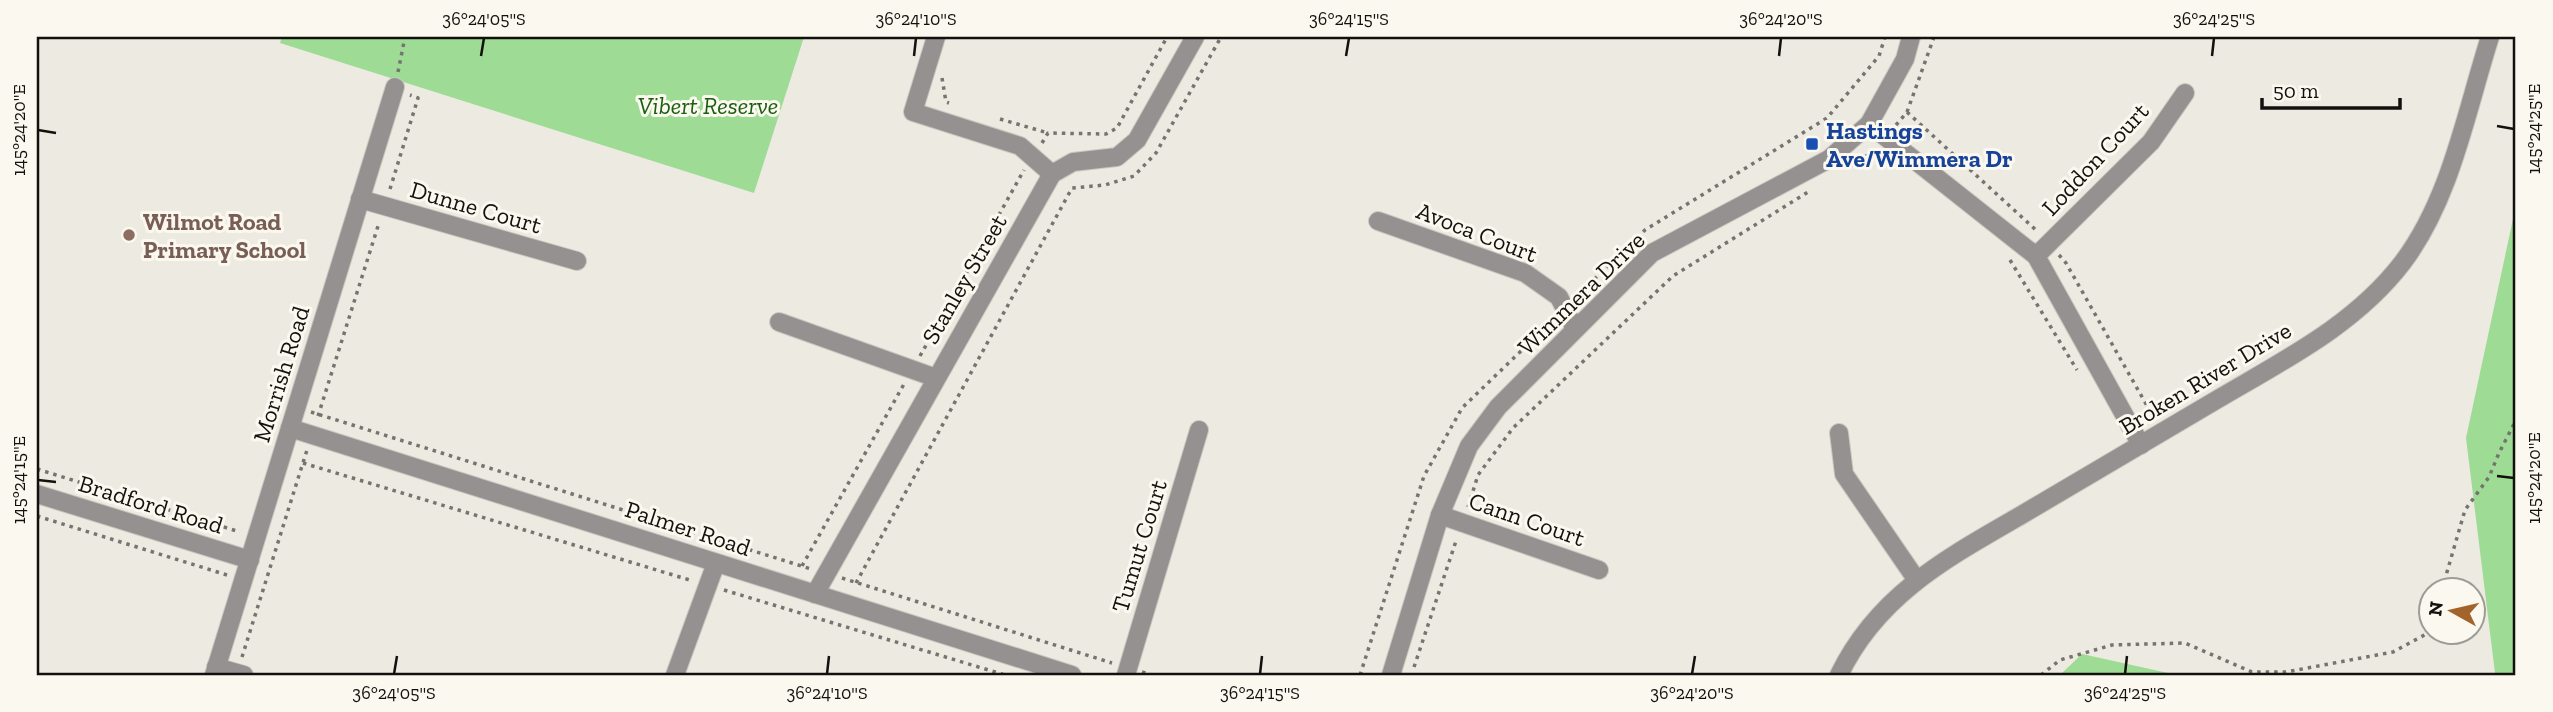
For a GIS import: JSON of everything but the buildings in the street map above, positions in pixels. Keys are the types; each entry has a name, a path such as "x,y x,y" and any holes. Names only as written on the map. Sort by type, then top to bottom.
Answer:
{"street":[{"path":"936,37 914,112 1020,146 1052,174 1073,162 1117,157 1137,140 1195,37"},
{"name":"Wimmera Drive","path":"1391,675 1440,515 1469,446 1498,407 1652,253 1829,159 1869,124 1905,59 1911,37"},
{"name":"Broken River Drive","path":"1839,675 1880,614 1916,579 2332,331 2358,312 2382,287 2422,233 2436,204 2490,37"},
{"name":"Morrish Road","path":"215,671 395,87"},
{"name":"Loddon Court","path":"2036,256 2151,142 2185,93"},
{"path":"1869,124 2036,256 2141,445"},
{"name":"Stanley Street","path":"815,594 1052,174"},
{"name":"Dunne Court","path":"360,199 577,261"},
{"name":"Avoca Court","path":"1378,221 1525,273 1559,297 1575,330"},
{"path":"779,322 936,378"},
{"name":"Palmer Road","path":"290,428 1072,675"},
{"name":"Tumut Court","path":"1128,672 1199,430"},
{"path":"1839,433 1844,474 1916,579"},
{"name":"Bradford Road","path":"37,494 250,560"},
{"name":"Cann Court","path":"1440,515 1599,570"},
{"path":"675,675 716,563"},
{"path":"215,671 241,674"}],"path":[{"path":"241,674 303,463 418,98 395,87 405,37"},
{"path":"856,583 1072,188 1105,185 1134,176 1156,153 1221,37"},
{"path":"1843,171 1877,150 1907,112 1934,37"},
{"path":"946,68 942,79 946,102 957,106"},
{"path":"990,116 1048,133"},
{"path":"1411,675 1478,475 1513,428 1673,276 1809,192"},
{"path":"2005,251 2080,376"},
{"path":"296,408 856,583 1128,672 1152,675"},
{"path":"2447,576 2465,510 2489,477 2516,420"},
{"path":"303,463 1007,675"},
{"path":"37,469 240,532"},
{"path":"37,516 227,575"},
{"path":"2041,675 2060,660 2112,645 2185,643 2252,672 2286,672 2393,652 2416,640"}],"green space":[{"name":"Vibert Reserve","path":"282,37 804,37 754,193 280,43"},
{"path":"2516,205 2516,675 2489,675 2495,673 2486,600 2486,576 2483,576 2466,438"},
{"path":"2082,654 2177,675 2060,675"}],"place":[{"name":"Hastings Ave/Wimmera Dr","path":"1812,144"},
{"name":"Wilmot Road Primary School","path":"129,235"}]}
